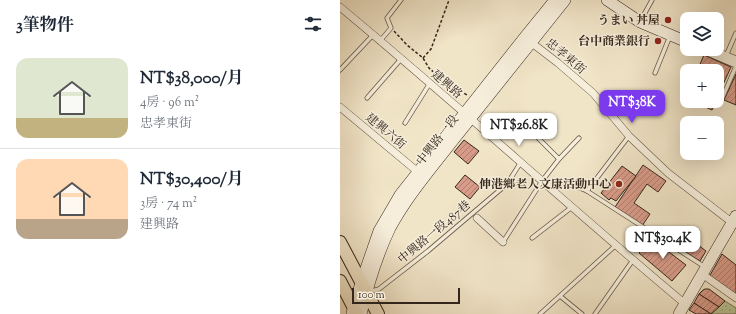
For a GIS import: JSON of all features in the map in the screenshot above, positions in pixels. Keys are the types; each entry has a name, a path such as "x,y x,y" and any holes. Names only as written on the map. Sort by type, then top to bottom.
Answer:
{"main road":[{"name":"中興路一段","path":"354,313 382,245 398,213 468,116 528,40 556,0"},
{"name":"中興路一段","path":"364,287 379,231 400,195 418,172 468,116 476,100 565,0"},
{"path":"607,0 640,22 680,39"},
{"path":"722,56 731,60"},
{"path":"679,314 684,303 735,221"},
{"path":"340,242 378,314"},
{"path":"340,281 354,313"}],"street":[{"name":"建興路","path":"340,7 402,58 542,182 684,303"},
{"name":"忠孝東街","path":"528,40 593,93 629,136 668,173 735,221"},
{"name":"建興六街","path":"340,107 418,172"},
{"path":"477,218 503,242"},
{"path":"704,271 736,298"}],"lane":[{"path":"380,41 391,28 387,18 401,0"},
{"path":"640,22 652,0"},
{"path":"731,60 736,34"},
{"path":"340,70 373,35"},
{"path":"655,73 671,35"},
{"path":"367,98 402,58"},
{"path":"724,94 736,66"},
{"path":"406,123 430,83"},
{"path":"533,133 559,159"},
{"path":"587,191 629,136"},
{"path":"503,242 542,182 559,159 579,138"},
{"name":"中興路一段487巷","path":"364,287 379,289 428,251 507,184 520,162"},
{"path":"542,182 565,182 587,191 704,271"},
{"path":"532,238 572,207"},
{"path":"540,314 616,245"},
{"path":"595,314 633,260"},
{"path":"560,296 582,314"}],"path":[{"path":"423,58 431,49 449,0"},
{"path":"391,28 406,45 423,58 429,68 438,76 453,87 476,100"}],"green space":[{"path":"725,301 736,308 736,314 711,314"}],"building":[{"path":"704,56 706,56 731,67 724,82 724,64 700,64"},
{"path":"736,74 736,105 724,100"},
{"path":"464,140 479,151 468,164 454,152"},
{"path":"643,165 666,181 658,192 647,184 634,203 650,214 642,226 615,207"},
{"name":"伸港鄉老人文康活動中心","path":"622,166 636,176 616,201 611,198 609,200 601,193"},
{"path":"465,175 480,187 470,199 455,187"},
{"path":"682,233 706,251 700,261 674,245"},
{"path":"652,239 686,265 672,281 639,253"},
{"path":"722,254 736,265 736,294 709,277"},
{"path":"705,289 709,289 725,301 719,307 699,294"},
{"path":"699,294 719,307 711,314 694,303"},
{"path":"694,303 711,314 696,314 689,310"}],"place":[{"name":"うまい 丼屋","path":"668,20"},
{"name":"台中商業銀行","path":"658,41"},
{"name":"伸港鄉老人文康活動中心","path":"619,184"}]}
